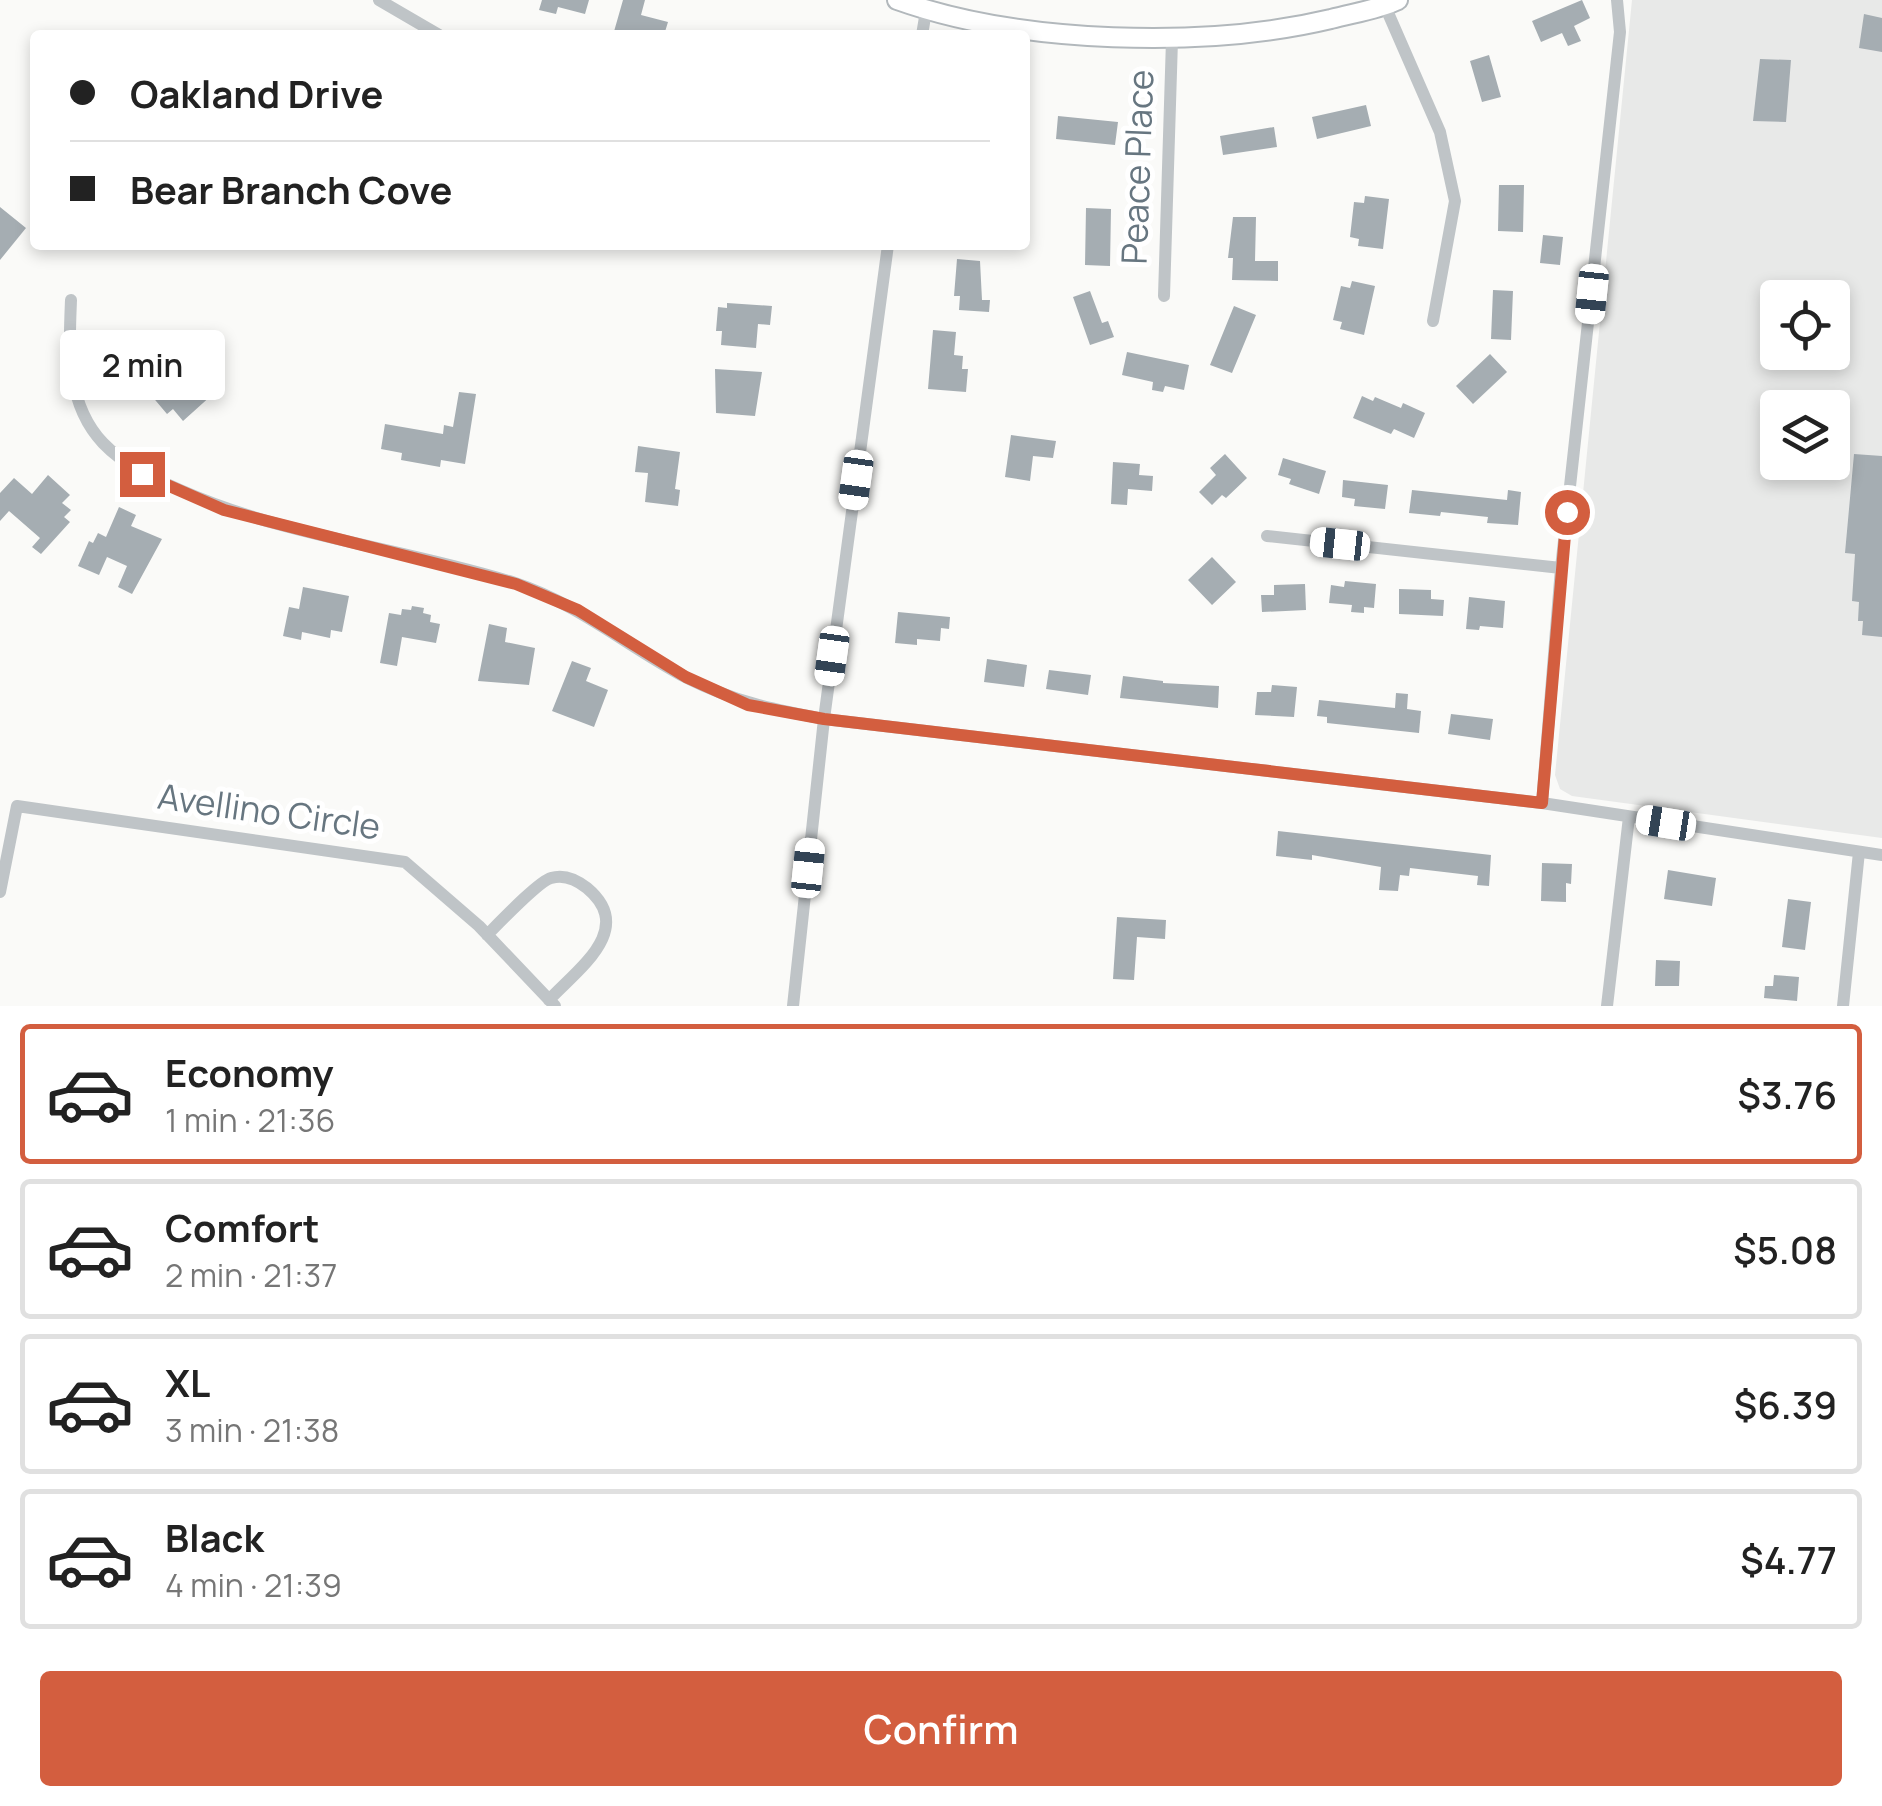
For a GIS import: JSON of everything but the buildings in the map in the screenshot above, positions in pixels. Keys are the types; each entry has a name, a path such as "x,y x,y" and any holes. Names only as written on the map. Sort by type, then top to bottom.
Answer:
{"main road":[{"path":"897,0 926,10 1033,30 1172,40 1280,31 1391,3"}],"street":[{"path":"379,0 431,30"},
{"path":"1542,803 1561,568 1620,32 1617,0"},
{"path":"1391,3 1440,132 1455,200 1433,321"},
{"path":"923,30 926,10"},
{"name":"Peace Place","path":"1164,296 1172,40"},
{"path":"793,1006 824,719 887,250"},
{"path":"70,300 69,357 79,406 102,442 142,474 224,510 516,584 578,610 686,677 748,705 824,719 1542,803 1882,855"},
{"path":"1267,536 1561,568"},
{"name":"Avellino Circle","path":"0,804 405,862 487,934 552,1003 602,943 608,920 600,898 582,883 566,877 548,878 487,934"},
{"path":"0,890 17,806"},
{"path":"1607,1006 1629,817"},
{"path":"1843,1006 1859,852"}],"shaded area":[{"path":"1632,0 1882,0 1882,838 1572,796 1560,789 1555,775"}],"route":[{"path":"142,474 224,510 516,584 578,610 686,677 748,705 824,719 1542,803 1567,512"}]}
